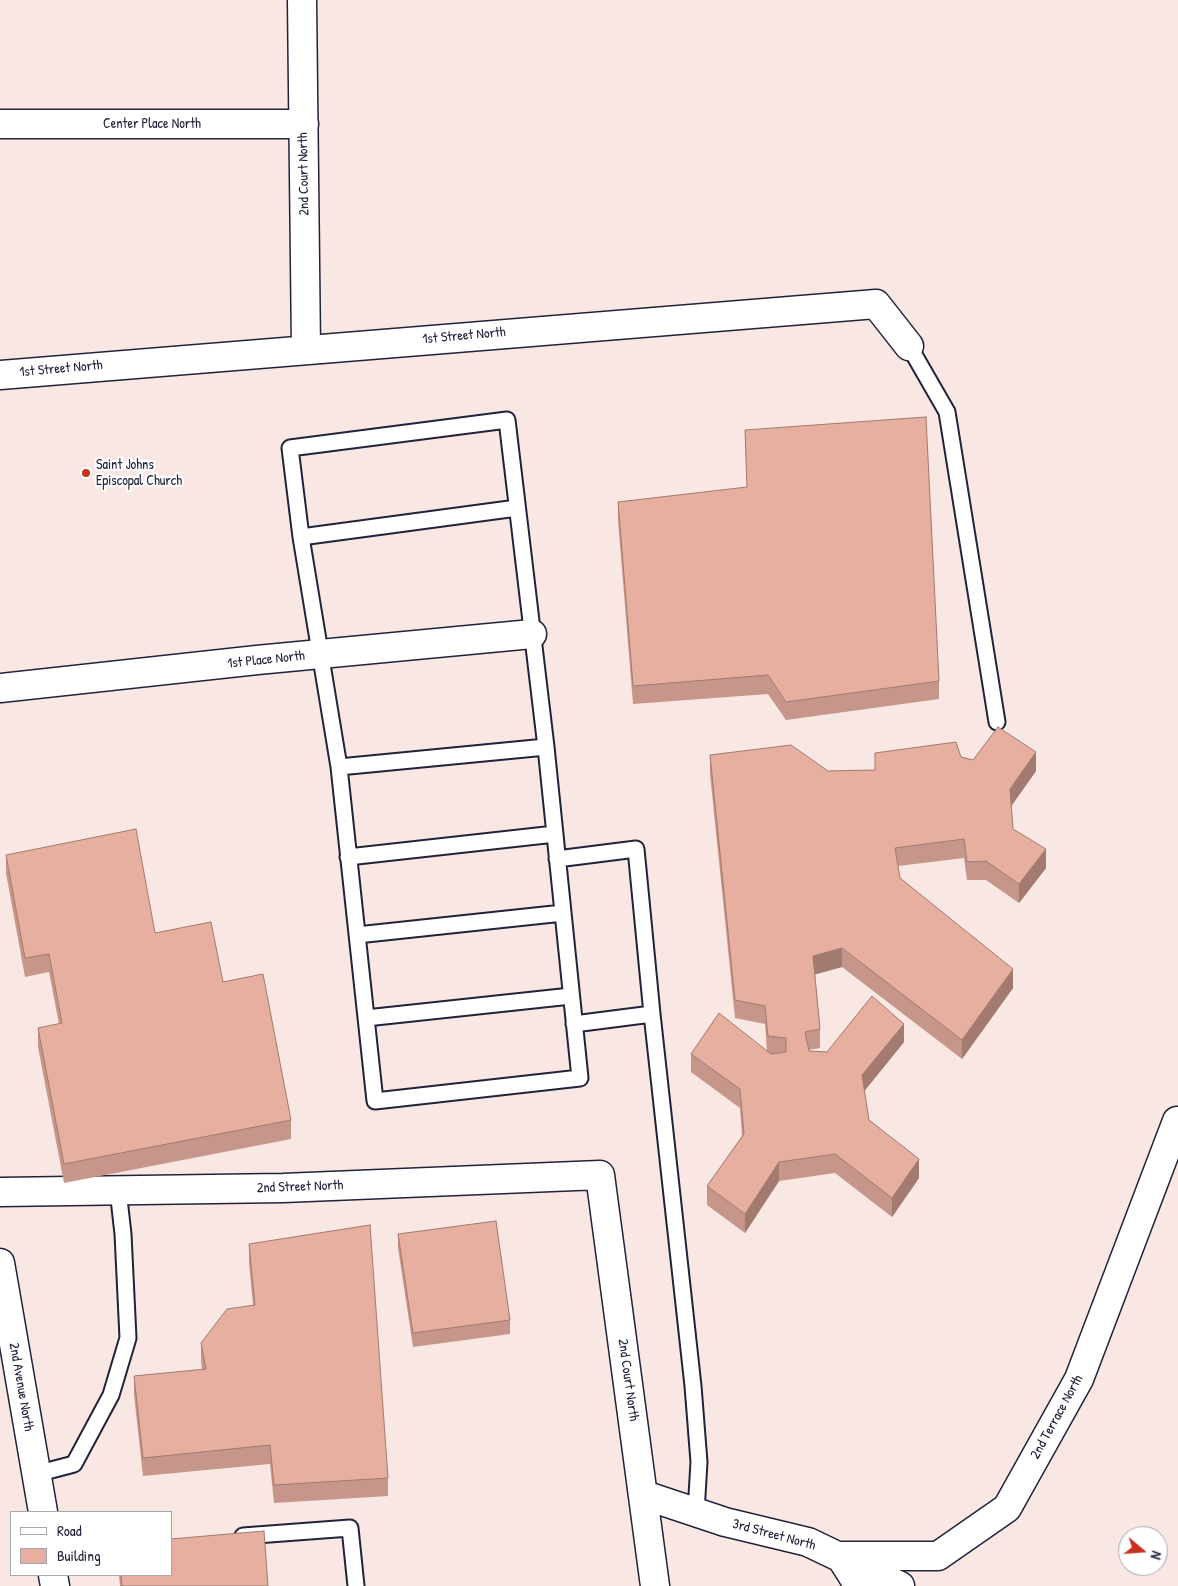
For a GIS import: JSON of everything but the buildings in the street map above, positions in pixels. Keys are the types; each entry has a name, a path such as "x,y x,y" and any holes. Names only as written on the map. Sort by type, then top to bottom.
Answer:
{"street":[{"name":"2nd Court North","path":"302,0 306,349"},
{"name":"Center Place North","path":"0,124 304,124"},
{"name":"1st Street North","path":"0,374 876,304 909,346"},
{"name":"1st Place North","path":"0,688 320,654 532,634"},
{"name":"2nd Terrace North","path":"840,1556 938,1556 1007,1508 1079,1379 1177,1121"},
{"name":"2nd Court North","path":"600,1175 655,1586"},
{"name":"2nd Street North","path":"0,1192 283,1188 600,1175"},
{"name":"2nd Avenue North","path":"0,1263 43,1511"},
{"name":"3rd Street North","path":"644,1495 725,1522 808,1542 900,1586"},
{"path":"840,1556 859,1586"}],"lane":[{"path":"909,346 947,412 996,722"},
{"path":"507,420 546,747 580,1078 375,1101 339,767 301,537 290,448 507,420"},
{"path":"301,537 517,508"},
{"path":"339,767 546,747"},
{"path":"348,857 555,834"},
{"path":"557,859 636,849 652,1014 693,1386 699,1462 696,1512"},
{"path":"357,935 563,913"},
{"path":"366,1018 572,996"},
{"path":"574,1024 652,1014"},
{"path":"36,1474 74,1464 110,1395 128,1338 123,1234 118,1190"},
{"path":"231,1536 350,1528 356,1586"}],"shaded area":[{"path":"0,0 1178,0 1178,1586 0,1586"}],"place":[{"name":"Saint Johns Episcopal Church","path":"86,473"}]}
